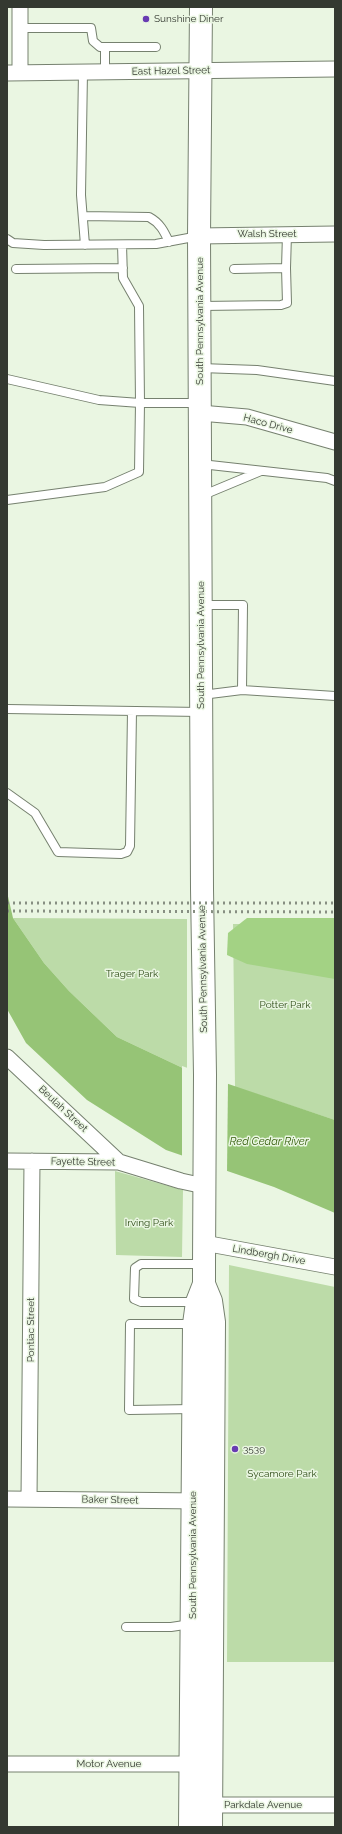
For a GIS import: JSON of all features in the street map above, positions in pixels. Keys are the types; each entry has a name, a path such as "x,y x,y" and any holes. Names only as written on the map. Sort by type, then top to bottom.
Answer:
{"main road":[{"name":"South Pennsylvania Avenue","path":"201,7 199,236 201,368 202,889 205,1075 202,1273 194,1324 193,1409 203,1501"},
{"name":"South Pennsylvania Avenue","path":"202,1273 211,1301 214,1322 203,1501 201,1764 201,1805 211,1827"},
{"name":"South Pennsylvania Avenue","path":"190,1827 201,1805"}],"street":[{"path":"14,73 20,28 20,7"},
{"name":"East Hazel Street","path":"14,73 200,72 228,70 335,69"},
{"name":"Walsh Street","path":"199,236 335,234"},
{"name":"Haco Drive","path":"200,408 247,417 335,442"},
{"name":"Beulah Street","path":"7,1057 119,1162"},
{"name":"Fayette Street","path":"7,1161 119,1162 181,1181 204,1178"},
{"name":"Pontiac Street","path":"29,1499 32,1161"},
{"name":"Lindbergh Drive","path":"202,1273 335,1267"},
{"name":"Baker Street","path":"7,1499 203,1501"},
{"name":"Motor Avenue","path":"7,1764 201,1764"},
{"name":"Parkdale Avenue","path":"201,1805 335,1804"}],"lane":[{"path":"20,28 91,28 91,37 96,45 105,47 156,47"},
{"path":"105,47 105,72"},
{"path":"83,72 81,188 84,245"},
{"path":"83,216 149,217 157,222 169,242"},
{"path":"200,306 285,304 288,300 286,268 287,234"},
{"path":"7,239 13,243 44,245 122,245 156,244 199,236"},
{"path":"7,500 105,487 139,472 139,306 123,278 122,245"},
{"path":"16,269 123,268"},
{"path":"234,269 286,268"},
{"path":"201,368 257,370 335,381"},
{"path":"7,379 99,400 200,408"},
{"path":"201,464 327,478 335,481"},
{"path":"201,497 262,471"},
{"path":"201,605 243,605 242,690"},
{"path":"7,709 132,711 202,704 242,690 335,696"},
{"path":"7,793 35,813 58,852 121,854 127,852 130,846 132,711"},
{"path":"140,1264 202,1273 140,1302 134,1298 135,1268 140,1264"},
{"path":"193,1409 129,1410 130,1324 194,1324"},
{"path":"126,1627 171,1627 202,1624"}],"green space":[{"name":"Trager Park","path":"13,918 187,919 187,1070 117,1037 69,991 44,963"},
{"name":"Potter Park","path":"233,924 335,924 335,1120 235,1087"},
{"name":"Irving Park","path":"115,1171 183,1190 182,1257 116,1255"},
{"name":"Sycamore Park","path":"229,1265 335,1287 335,1662 227,1662"}],"shaded area":[{"path":"247,918 335,918 335,979 247,964 227,955 228,933"}],"water":[{"name":"Red Cedar River","path":"7,892 13,918 44,963 69,991 117,1037 187,1070 335,1120 335,1213 274,1187 166,1150 87,1100 26,1043 7,1009"}],"pier":[{"path":"182,1066 228,1082 227,1173 182,1158"}],"railway":[{"path":"7,903 335,903"},
{"path":"7,911 335,912"}],"place":[{"name":"Sunshine Diner","path":"146,19"},
{"name":"3539","path":"235,1449"}]}
